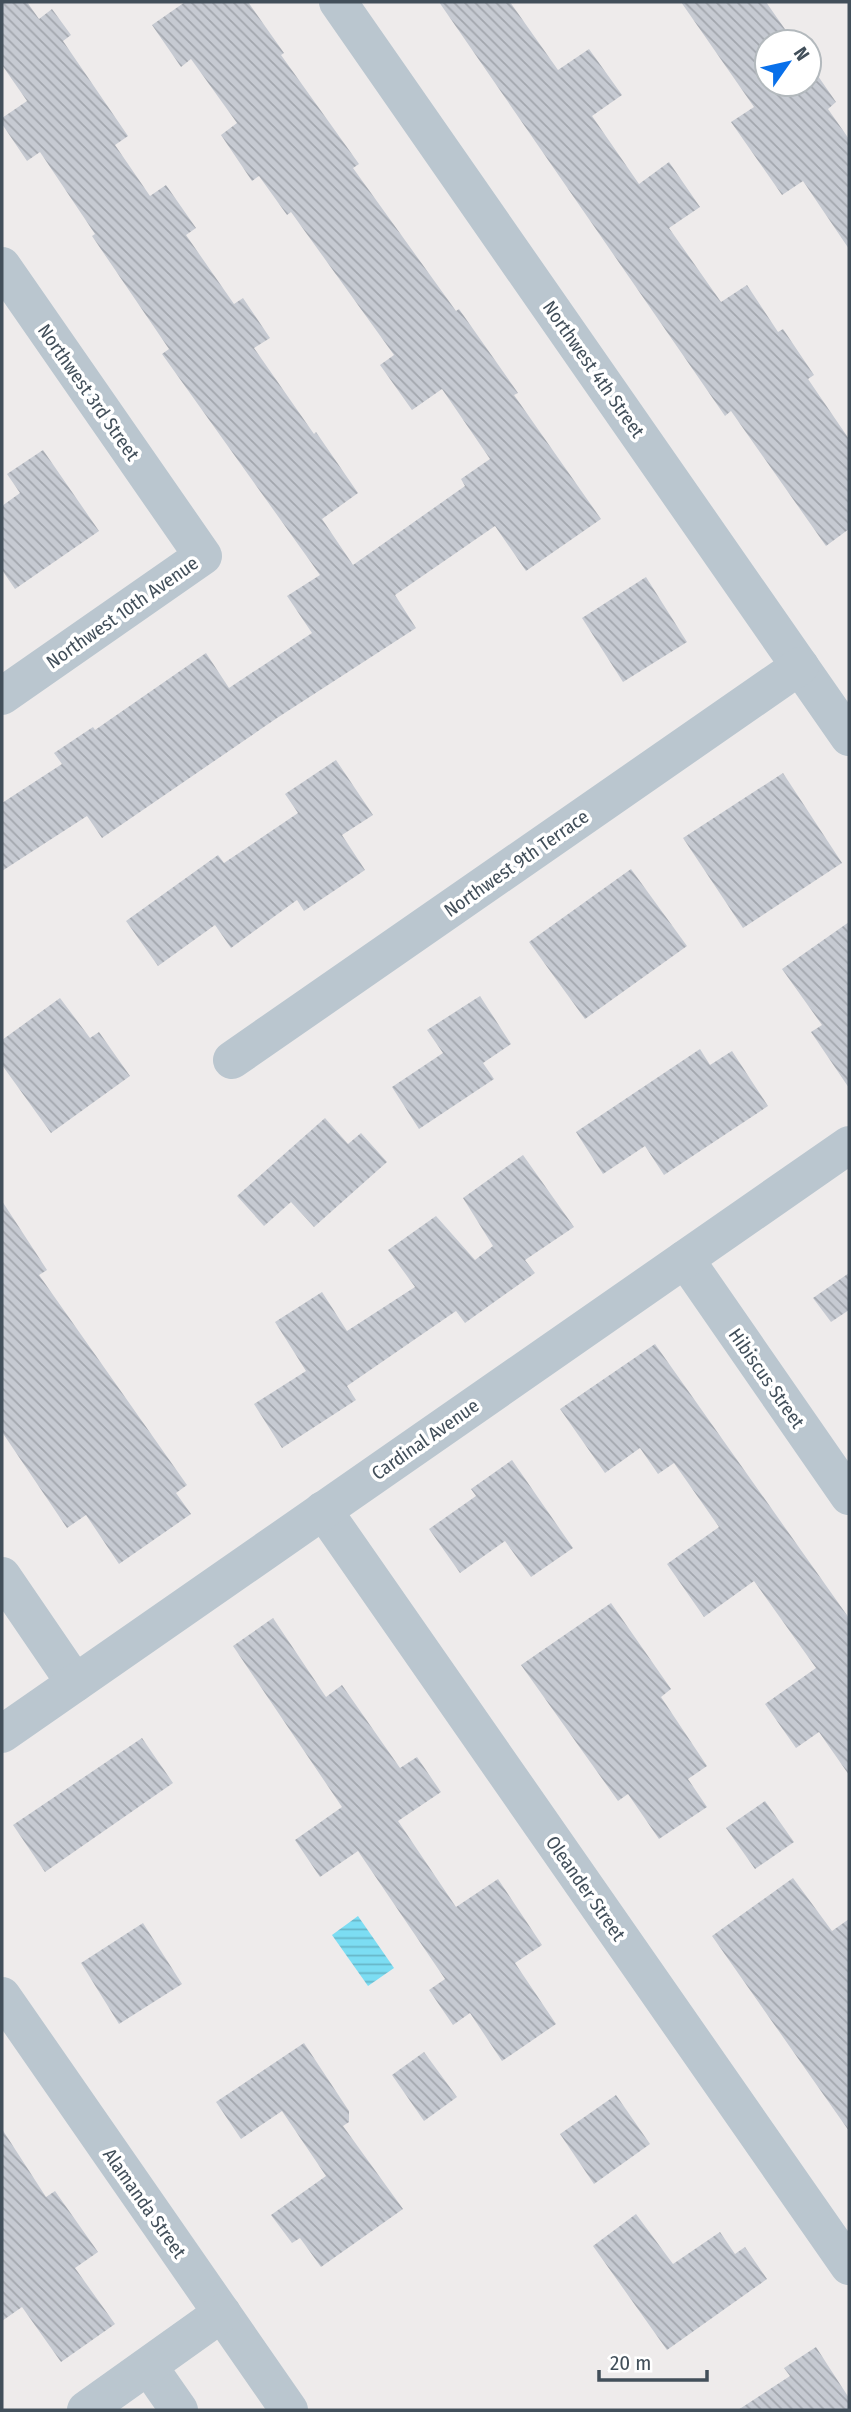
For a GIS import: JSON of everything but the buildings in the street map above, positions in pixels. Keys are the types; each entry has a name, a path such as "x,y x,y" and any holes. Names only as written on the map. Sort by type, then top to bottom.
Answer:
{"street":[{"name":"Northwest 4th Street","path":"338,2 849,737"},
{"name":"Northwest 3rd Street","path":"2,266 176,517"},
{"name":"Northwest 10th Avenue","path":"2,696 204,556 176,517"},
{"name":"Northwest 9th Terrace","path":"232,1060 800,666"},
{"name":"Cardinal Avenue","path":"2,1734 849,1145"},
{"name":"Hibiscus Street","path":"685,1259 849,1496"},
{"name":"Oleander Street","path":"323,1510 849,2266"},
{"path":"2,1576 75,1683"},
{"name":"Alamanda Street","path":"2,1996 289,2410"},
{"path":"86,2410 222,2313"},
{"path":"149,2367 179,2410"}],"water":[{"path":"358,1916 394,1968 368,1986 332,1935"}]}
